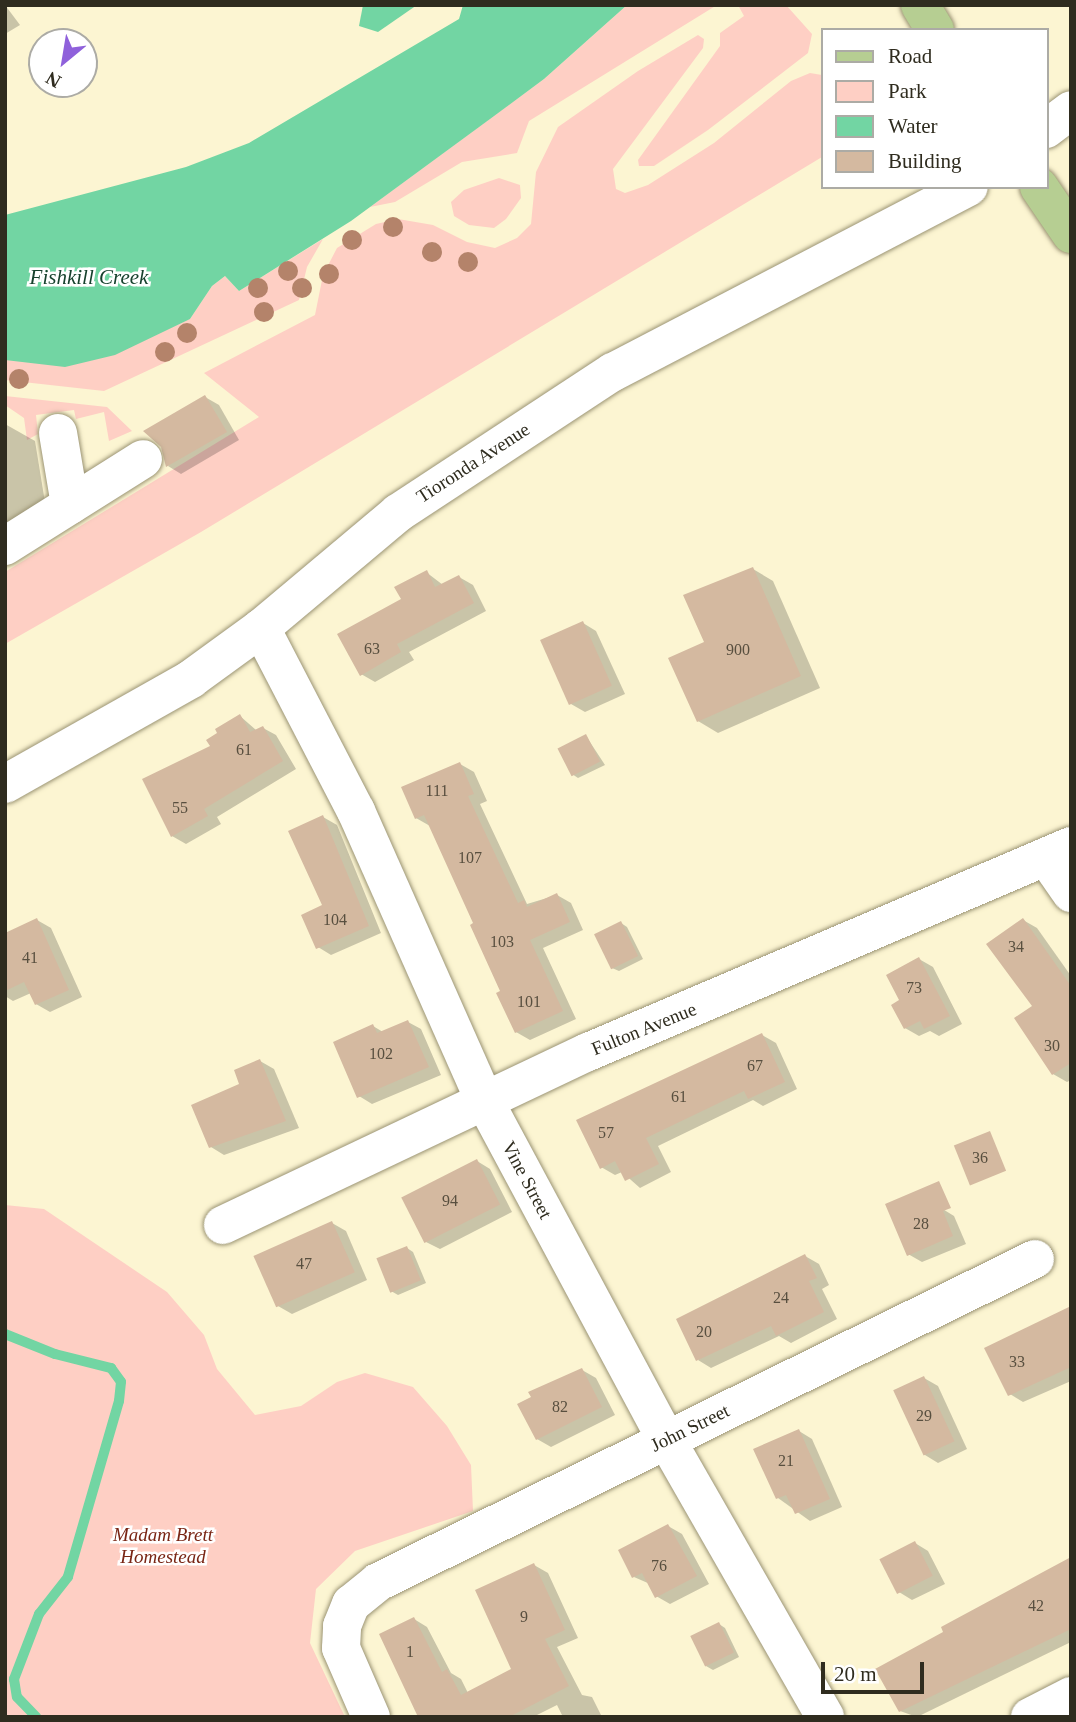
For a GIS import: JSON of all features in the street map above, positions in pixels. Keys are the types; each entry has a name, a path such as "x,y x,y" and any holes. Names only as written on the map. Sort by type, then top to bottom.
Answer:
{"main road":[{"path":"1040,189 1071,234"}],"street":[{"path":"1048,128 1071,110"},
{"name":"Tioronda Avenue","path":"5,784 191,679 261,628 398,513 613,372 965,189"},
{"path":"58,433 70,505"},
{"path":"5,546 144,459"},
{"name":"Vine Street","path":"261,628 356,811 484,1100 666,1439 825,1717"},
{"path":"1058,851 1071,893"},
{"name":"Fulton Avenue","path":"223,1224 484,1100 1058,851"},
{"name":"John Street","path":"371,1717 341,1648 342,1626 351,1604 378,1582 1035,1259"},
{"path":"1030,1717 1071,1696"}],"green space":[{"path":"627,5 717,5 529,121 517,153 462,162 395,202 370,207 544,79"},
{"path":"738,5 786,5 812,34 808,53 708,130 654,166 639,166 638,160 720,46 720,33 744,16"},
{"path":"698,35 704,39 703,48 613,169 616,189 625,193 648,185 714,143 791,81 810,73 820,75 820,158 201,532 5,644 5,572 259,417 204,373 315,315 323,275 337,248 376,224 398,219 433,225 467,242 495,248 517,238 531,224 536,172 558,127 638,71"},
{"path":"499,178 520,185 521,198 506,219 494,228 469,225 454,216 451,202 464,190"},
{"path":"323,239 307,267 299,300 104,391 5,380 5,360 190,319 212,286 225,276 239,291"},
{"path":"5,396 107,407 132,431 109,441 104,412 76,419 74,410 36,415 38,434 27,440 24,418 5,405"},
{"name":"Madam Brett Homestead","path":"5,1205 44,1209 167,1292 204,1335 217,1369 255,1415 301,1406 337,1382 365,1373 413,1387 447,1426 471,1465 473,1511 355,1551 316,1589 310,1643 345,1717 5,1717"}],"water":[{"path":"363,5 417,5 378,32 359,26"},
{"name":"Fishkill Creek","path":"463,5 627,5 544,79 351,221 239,291 225,276 212,286 190,319 115,355 65,367 5,360 5,215 186,167 249,143 459,19"}],"building":[{"path":"205,395 227,432 166,467 161,447 143,431"},
{"path":"753,567 801,676 697,722 668,658 704,642 683,595"},
{"path":"427,570 435,587 459,575 474,603 397,644 401,652 360,676 337,634 401,599 394,587"},
{"path":"583,621 612,686 569,705 540,640"},
{"path":"240,714 250,732 263,726 283,761 204,809 208,816 171,837 142,779 210,746 206,740 217,733 215,729"},
{"path":"586,734 600,762 572,776 557,749"},
{"path":"460,762 474,794 468,796 518,903 524,900 527,907 557,893 570,922 530,940 563,1011 515,1033 496,993 500,991 470,925 473,923 424,815 415,819 401,787"},
{"path":"323,815 369,926 316,949 301,915 322,905 288,831"},
{"path":"37,918 69,990 35,1005 24,982 5,991 5,933"},
{"path":"1023,918 1071,986 1071,1063 1052,1075 1014,1018 1032,1006 986,944"},
{"path":"621,921 638,956 611,969 594,934"},
{"path":"919,957 950,1016 924,1029 920,1021 904,1029 891,1005 899,1000 886,975"},
{"path":"408,1020 429,1067 357,1098 333,1042 373,1024 377,1033"},
{"path":"762,1033 785,1082 748,1099 744,1091 646,1138 659,1164 625,1181 615,1161 600,1169 576,1120"},
{"path":"260,1059 286,1121 209,1148 191,1105 239,1084 234,1070"},
{"path":"990,1131 1006,1171 970,1185 954,1146"},
{"path":"477,1159 500,1204 424,1243 401,1198"},
{"path":"939,1181 951,1208 943,1211 953,1236 907,1256 885,1204"},
{"path":"332,1221 355,1272 276,1307 253,1256"},
{"path":"407,1246 421,1280 390,1293 376,1258"},
{"path":"805,1254 817,1278 809,1281 824,1312 776,1336 771,1326 696,1361 676,1319"},
{"path":"1071,1306 1071,1367 1008,1396 984,1348"},
{"path":"582,1368 602,1407 536,1440 517,1404 531,1397 528,1392"},
{"path":"924,1376 954,1441 924,1456 893,1390"},
{"path":"799,1429 830,1499 795,1514 786,1495 776,1499 753,1449"},
{"path":"668,1524 697,1576 655,1598 642,1573 632,1578 618,1550"},
{"path":"915,1541 933,1576 897,1594 879,1559"},
{"path":"1071,1557 1071,1629 899,1712 875,1669 943,1632 941,1627"},
{"path":"534,1563 565,1630 545,1639 569,1686 509,1717 418,1717 379,1634 414,1617 442,1672 447,1669 461,1695 511,1669 475,1590"},
{"path":"719,1622 734,1653 705,1667 690,1636"}],"waterway":[{"path":"5,1334 55,1354 111,1368 121,1382 119,1401 68,1577 39,1614 14,1679 17,1697 36,1717"}]}
